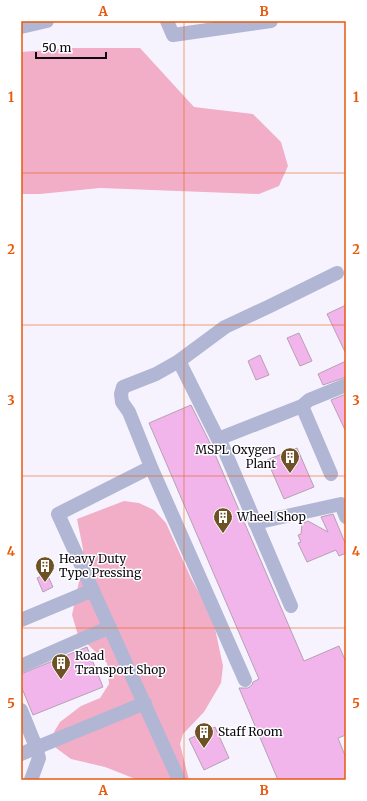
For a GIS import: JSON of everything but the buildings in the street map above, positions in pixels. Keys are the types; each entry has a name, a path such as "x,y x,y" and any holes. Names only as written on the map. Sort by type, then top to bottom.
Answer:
{"lane":[{"path":"21,26 47,21"},
{"path":"167,21 173,36 271,21"},
{"path":"245,680 151,467 129,412 122,402 122,390 123,387 156,374 179,361 225,327 337,273"},
{"path":"179,361 218,440 223,447 291,606"},
{"path":"218,440 302,406 309,400 346,385"},
{"path":"302,406 331,474"},
{"path":"151,467 58,514 179,780"},
{"path":"255,523 341,504 346,517"},
{"path":"21,620 93,590"},
{"path":"21,666 110,627"},
{"path":"21,754 145,703"},
{"path":"21,710 39,758 31,780"}],"shaded area":[{"path":"74,48 140,48 194,107 253,114 281,142 288,166 279,186 259,194 100,188 40,194 21,194 21,52"},
{"path":"124,501 139,503 154,510 166,523 191,578 213,619 223,666 221,683 204,712 183,734 180,744 189,780 138,780 105,767 71,759 56,748 54,732 60,722 81,706 100,698 109,684 107,663 78,635 72,615 81,572 83,549 77,519"}],"place":[{"name":"MSPL Oxygen Plant","path":"290,474"},
{"name":"Wheel Shop","path":"223,534"},
{"name":"Heavy Duty Type Pressing","path":"45,583"},
{"name":"Road Transport Shop","path":"61,680"},
{"name":"Staff Room","path":"204,749"}]}
